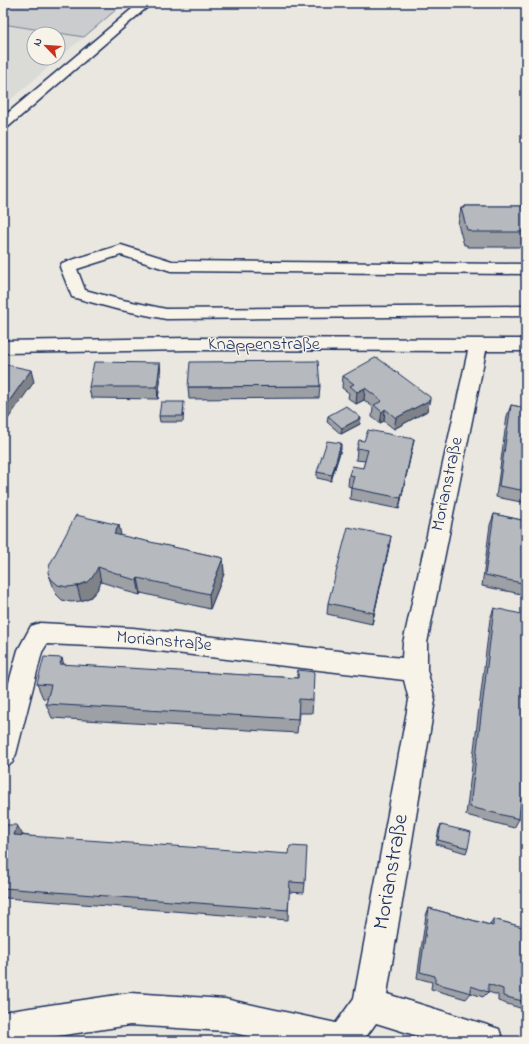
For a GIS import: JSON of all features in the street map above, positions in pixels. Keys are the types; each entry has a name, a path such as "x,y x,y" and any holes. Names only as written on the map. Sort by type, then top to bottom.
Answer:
{"street":[{"path":"3,124 146,3"},
{"path":"526,269 171,266 121,250 68,267 78,293 116,304 166,314 526,311"},
{"name":"Knappenstraße","path":"3,347 189,344 526,345"},
{"name":"Morianstraße","path":"3,1028 130,1009 225,1015 343,1041 369,1005 422,700 414,670 415,643 478,345"},
{"name":"Morianstraße","path":"3,754 30,650 40,634 133,638 414,670"},
{"path":"369,1005 487,1041"}],"shaded area":[{"path":"3,3 124,3 84,37 66,34 66,26 26,26 26,28 3,24"},
{"path":"3,24 26,28 26,66 50,66 3,106"},
{"path":"66,34 84,37 66,52"}],"building":[{"path":"465,206 526,206 526,232 471,232 470,230 467,230 461,208 465,208"},
{"path":"375,358 379,359 430,397 430,400 396,418 385,409 382,412 374,405 382,401 365,388 357,392 350,386 354,384 343,376"},
{"path":"318,361 320,386 188,387 190,362"},
{"path":"94,362 160,363 157,387 89,387"},
{"path":"3,364 31,370 3,410"},
{"path":"161,402 184,402 183,416 159,416"},
{"path":"511,405 526,408 526,491 499,486"},
{"path":"346,406 361,418 342,428 328,416"},
{"path":"368,430 414,439 401,498 351,488 354,476 349,475 352,466 363,468 368,450 357,448 359,440 364,441"},
{"path":"327,441 341,443 332,475 317,472"},
{"path":"494,514 526,521 526,584 485,575"},
{"path":"76,515 119,525 114,534 223,558 209,594 138,578 137,580 121,576 122,575 98,567 94,575 87,582 77,586 67,587 58,585 51,579 48,572 50,564"},
{"path":"348,527 391,536 374,613 328,603"},
{"path":"494,608 526,615 526,746 524,765 526,765 526,780 524,798 521,798 519,819 470,807"},
{"path":"44,657 62,658 60,664 298,678 298,670 314,672 313,700 299,699 298,719 46,704 51,685 37,684"},
{"path":"3,825 17,825 14,835 289,854 290,846 307,847 305,883 290,882 288,910 3,888 3,871 6,861 3,861"},
{"path":"441,825 471,832 468,848 438,840"},
{"path":"429,908 493,926 493,919 526,928 526,1002 503,996 503,989 488,984 488,992 471,986 471,993 435,983 435,976 420,972"}]}
